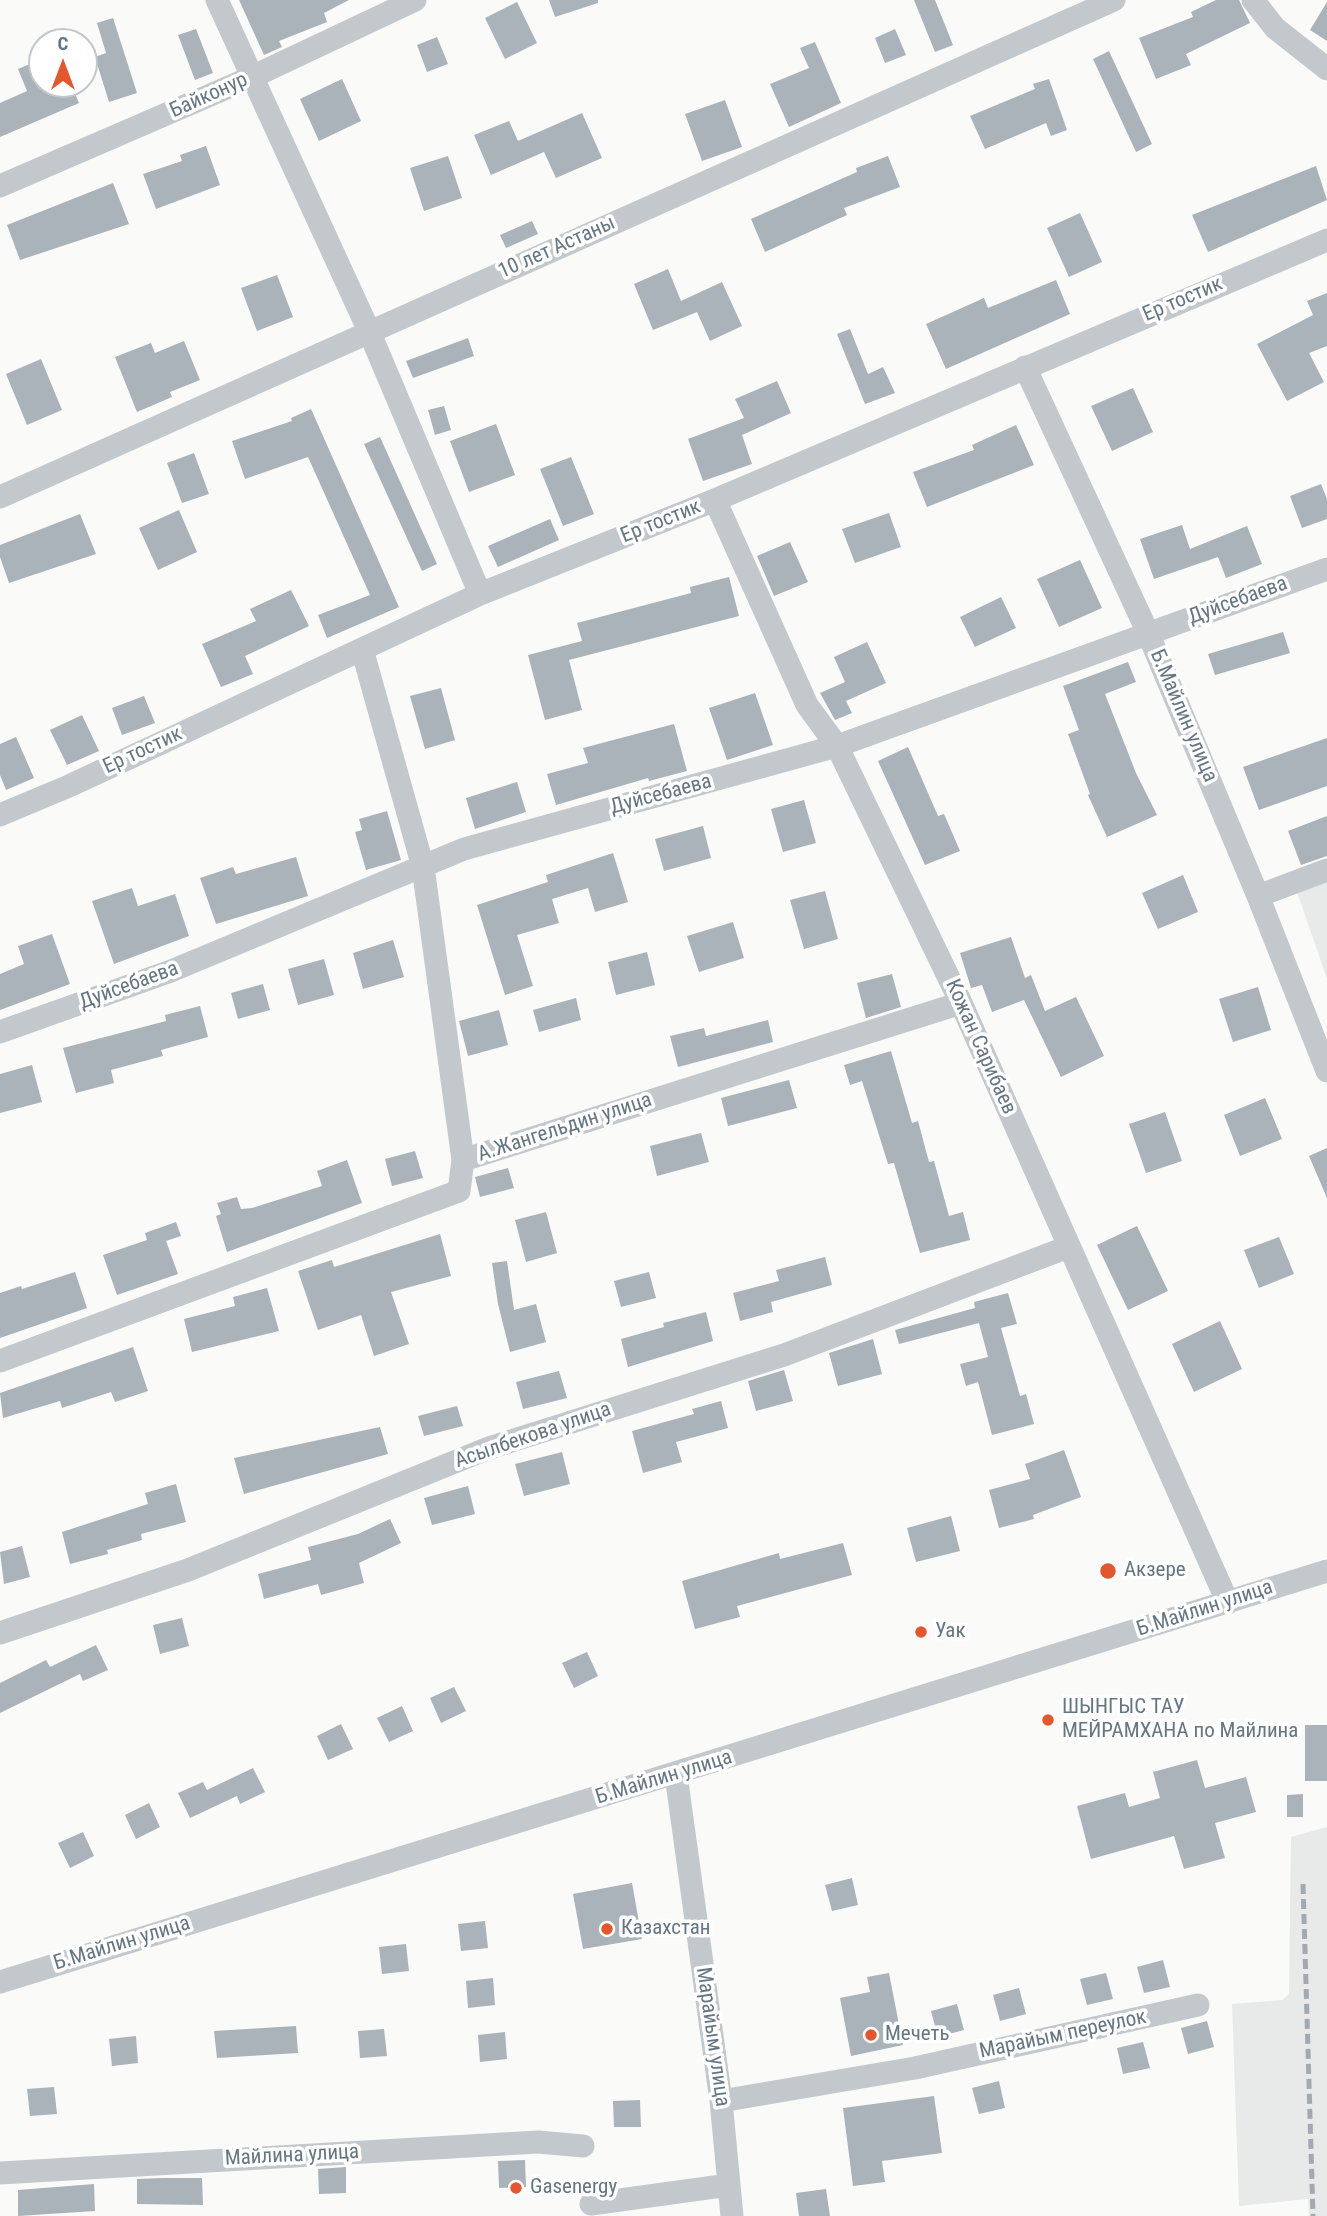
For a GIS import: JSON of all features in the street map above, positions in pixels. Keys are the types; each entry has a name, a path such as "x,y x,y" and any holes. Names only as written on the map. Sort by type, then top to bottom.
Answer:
{"street":[{"path":"217,0 369,331 480,594"},
{"name":"Байконур","path":"0,186 252,77 415,0"},
{"name":"10 лет Астаны","path":"0,497 1114,0"},
{"path":"1253,0 1275,28 1327,69"},
{"name":"Ер тостик","path":"0,815 69,786 480,594 715,500 1327,240"},
{"name":"Б.Майлин улица","path":"1026,367 1148,633 1258,896 1327,1071"},
{"name":"Кожан Сарибаев","path":"715,500 807,705 838,746 961,1003 1228,1603"},
{"name":"Дуйсебаева","path":"0,1032 171,971 464,849 838,746 1327,569"},
{"path":"362,649 423,867 463,1160"},
{"path":"1258,896 1327,870"},
{"name":"А.Жангельдин улица","path":"0,1361 459,1191 463,1160 961,1003"},
{"name":"Асылбекова улица","path":"0,1633 188,1570 489,1448 784,1355 1068,1247"},
{"name":"Б.Майлин улица","path":"0,1982 676,1775 1327,1571"},
{"name":"Марайым улица","path":"676,1775 721,2101 732,2216"},
{"name":"Марайым переулок","path":"721,2101 915,2068 1198,2005"},
{"name":"Майлина улица","path":"0,2173 538,2142 583,2146"},
{"path":"591,2204 729,2185"}],"shaded area":[{"path":"1327,879 1327,979 1296,889"},
{"path":"1327,1827 1327,2216 1309,2216 1308,2199 1239,2206 1232,2004 1282,2000 1289,1994 1291,1837"}],"building":[{"path":"239,0 349,0 324,13 327,22 279,41 282,47 264,55"},
{"path":"549,0 598,0 598,3 555,17"},
{"path":"914,0 935,0 953,45 935,52"},
{"path":"1216,0 1239,0 1250,23 1186,54 1191,65 1156,79 1139,38 1193,17 1191,12"},
{"path":"517,2 537,43 505,59 485,18"},
{"path":"1327,2 1327,41 1310,30"},
{"path":"113,18 137,93 109,102 98,67 98,56 106,53 97,23"},
{"path":"196,29 213,73 195,80 178,35"},
{"path":"895,29 906,55 885,63 875,38"},
{"path":"437,37 448,64 427,72 417,45"},
{"path":"815,42 841,103 789,127 770,84 809,68 800,48"},
{"path":"1109,51 1152,144 1136,152 1093,59"},
{"path":"28,65 28,98 77,98 79,103 0,137 0,103 27,91 18,69"},
{"path":"342,79 361,121 319,141 300,99"},
{"path":"1049,79 1067,130 1051,136 1046,123 985,149 970,116 1035,89 1033,84"},
{"path":"725,100 742,147 702,161 685,114"},
{"path":"582,113 602,158 556,178 544,152 491,175 474,135 509,121 518,141"},
{"path":"206,146 220,185 156,209 143,174 182,161 180,155"},
{"path":"448,156 462,198 424,211 410,168"},
{"path":"888,156 900,187 844,208 847,215 765,252 751,219 857,172 856,168"},
{"path":"1316,166 1327,200 1208,252 1192,215"},
{"path":"113,183 129,224 20,260 7,225"},
{"path":"1080,213 1102,262 1069,277 1047,228"},
{"path":"532,221 538,234 506,248 500,235"},
{"path":"668,269 681,301 722,282 742,326 710,341 697,312 653,330 634,284"},
{"path":"277,275 293,317 257,331 241,288"},
{"path":"1056,280 1070,314 946,369 926,324 984,298 988,308"},
{"path":"1327,293 1327,346 1309,353 1324,382 1287,401 1257,344 1313,315 1307,301"},
{"path":"850,329 868,374 883,367 895,393 865,404 837,334"},
{"path":"468,338 474,356 413,378 406,361"},
{"path":"184,341 200,380 170,392 172,397 137,412 115,357 151,343 155,353"},
{"path":"41,359 62,410 27,425 6,374"},
{"path":"777,381 791,413 742,435 752,464 703,481 688,439 744,418 735,399"},
{"path":"1133,388 1153,432 1112,451 1091,406"},
{"path":"444,406 451,430 435,435 428,410"},
{"path":"311,409 399,607 327,638 318,615 370,595 308,457 245,479 232,441 292,421 291,418"},
{"path":"496,424 515,475 469,492 450,441"},
{"path":"1016,425 1034,465 927,507 913,472 974,450 972,445"},
{"path":"380,437 437,564 422,571 364,444"},
{"path":"194,453 209,494 182,503 167,463"},
{"path":"571,457 594,514 563,526 540,469"},
{"path":"1321,484 1327,499 1327,519 1302,528 1290,496"},
{"path":"179,510 197,552 158,570 139,528"},
{"path":"889,513 901,547 855,563 842,529"},
{"path":"80,514 96,554 9,583 0,557 0,545"},
{"path":"550,519 559,540 498,567 488,546"},
{"path":"1182,525 1190,549 1247,526 1262,564 1226,578 1218,557 1154,579 1140,539"},
{"path":"790,542 808,582 774,596 757,556"},
{"path":"1080,560 1102,608 1059,627 1037,579"},
{"path":"729,577 739,616 569,660 582,710 545,720 528,655 582,641 577,623 691,593 690,587"},
{"path":"291,590 309,626 245,656 253,674 221,687 202,644 256,621 250,609"},
{"path":"1001,597 1016,628 975,647 960,617"},
{"path":"1283,632 1290,653 1215,675 1208,654"},
{"path":"867,642 886,683 846,701 852,713 835,720 820,693 845,682 834,657"},
{"path":"1128,662 1136,682 1105,694 1136,773 1157,815 1107,837 1088,795 1090,794 1068,734 1079,730 1063,686"},
{"path":"441,688 455,740 425,749 410,696"},
{"path":"755,693 773,745 727,760 709,708"},
{"path":"144,696 155,723 122,735 112,708"},
{"path":"82,715 99,751 67,765 50,730"},
{"path":"674,724 687,771 649,781 648,778 556,805 547,774 588,763 583,748"},
{"path":"16,737 34,778 6,790 0,775 0,744"},
{"path":"1327,738 1327,786 1259,810 1243,767"},
{"path":"908,747 938,816 944,814 960,851 925,865 878,761"},
{"path":"517,782 526,812 475,829 466,798"},
{"path":"804,800 816,843 783,852 771,809"},
{"path":"387,811 401,860 366,870 355,832 362,830 359,819"},
{"path":"1327,816 1327,856 1301,865 1288,831"},
{"path":"703,826 711,858 664,871 655,839"},
{"path":"613,853 628,902 595,912 588,888 552,899 559,923 517,935 533,986 505,995 477,905 548,882 546,875"},
{"path":"296,857 308,896 216,924 200,878 233,867 236,874"},
{"path":"1183,875 1198,912 1158,929 1142,893"},
{"path":"132,888 138,906 175,894 189,936 114,964 92,901"},
{"path":"825,891 838,939 804,949 790,900"},
{"path":"733,922 744,958 699,972 687,936"},
{"path":"52,934 70,984 0,1010 0,974 24,964 18,946"},
{"path":"1011,937 1025,978 1031,975 1045,1011 1076,997 1104,1056 1061,1077 1024,1000 992,1012 982,985 971,988 960,953"},
{"path":"393,940 404,977 363,989 353,953"},
{"path":"647,952 655,985 616,995 608,962"},
{"path":"324,959 334,995 298,1005 288,969"},
{"path":"892,974 901,1007 866,1018 857,983"},
{"path":"263,984 270,1010 238,1019 231,993"},
{"path":"1258,987 1271,1030 1233,1042 1219,999"},
{"path":"576,998 581,1020 539,1032 533,1010"},
{"path":"200,1006 208,1037 161,1050 163,1056 111,1070 114,1083 76,1093 63,1048 166,1021 165,1015"},
{"path":"499,1010 508,1045 468,1056 459,1021"},
{"path":"768,1020 773,1042 678,1067 670,1036 704,1028 706,1036"},
{"path":"891,1051 912,1123 918,1121 929,1162 934,1161 949,1216 963,1212 970,1240 920,1253 894,1163 888,1164 862,1081 850,1085 844,1065"},
{"path":"32,1065 42,1102 0,1113 0,1074"},
{"path":"789,1080 797,1108 728,1126 721,1098"},
{"path":"1265,1098 1282,1139 1240,1156 1224,1115"},
{"path":"1165,1112 1182,1161 1146,1173 1129,1124"},
{"path":"701,1133 709,1162 657,1176 650,1146"},
{"path":"1327,1148 1327,1198 1309,1156"},
{"path":"415,1151 423,1178 392,1186 385,1159"},
{"path":"347,1160 362,1203 227,1252 216,1216 221,1214 217,1203 237,1197 241,1209 252,1208 322,1186 317,1171"},
{"path":"508,1168 514,1188 480,1197 475,1177"},
{"path":"546,1212 557,1253 526,1262 515,1220"},
{"path":"176,1222 181,1236 166,1241 178,1274 117,1295 103,1255 147,1240 145,1233"},
{"path":"1137,1226 1168,1291 1128,1310 1097,1245"},
{"path":"440,1234 451,1276 391,1292 409,1344 374,1356 361,1315 318,1330 298,1271 332,1260 334,1267"},
{"path":"1279,1237 1294,1274 1259,1288 1244,1250"},
{"path":"825,1257 832,1285 771,1302 773,1312 740,1321 733,1293 779,1281 776,1270"},
{"path":"507,1261 514,1310 536,1304 546,1342 510,1352 498,1304 492,1263"},
{"path":"75,1272 87,1308 0,1338 0,1293"},
{"path":"649,1272 656,1298 621,1307 614,1281"},
{"path":"267,1288 279,1331 192,1352 184,1319 235,1306 233,1297"},
{"path":"1008,1293 1017,1324 1001,1328 1020,1396 1026,1394 1034,1424 992,1435 978,1382 966,1386 960,1364 988,1357 979,1323 899,1344 895,1330 975,1308 974,1302"},
{"path":"706,1312 713,1341 628,1367 621,1339 664,1327 663,1323"},
{"path":"1220,1321 1242,1369 1194,1392 1172,1344"},
{"path":"873,1339 882,1374 838,1386 829,1353"},
{"path":"133,1347 148,1391 115,1402 111,1392 62,1408 60,1401 3,1418 0,1393"},
{"path":"784,1370 793,1401 756,1411 748,1381"},
{"path":"559,1371 567,1398 523,1409 516,1382"},
{"path":"721,1401 728,1428 676,1442 682,1462 643,1473 632,1431 694,1414 692,1409"},
{"path":"457,1406 463,1426 424,1436 418,1416"},
{"path":"380,1427 388,1454 244,1494 234,1458"},
{"path":"1064,1450 1081,1497 1033,1515 1034,1519 999,1528 989,1490 1030,1479 1025,1464"},
{"path":"562,1452 570,1484 524,1496 515,1464"},
{"path":"176,1484 186,1522 141,1534 142,1540 107,1550 108,1554 70,1564 62,1532 148,1504 145,1493"},
{"path":"468,1486 475,1514 432,1525 424,1498"},
{"path":"951,1516 960,1551 916,1562 907,1528"},
{"path":"390,1519 401,1543 359,1563 364,1583 321,1595 318,1584 264,1599 258,1574 311,1560 308,1547 358,1534"},
{"path":"843,1543 852,1575 737,1606 740,1617 695,1629 682,1581 779,1553 780,1559"},
{"path":"22,1546 30,1577 4,1584 0,1552"},
{"path":"182,1618 189,1646 160,1654 153,1625"},
{"path":"96,1645 108,1670 83,1681 80,1674 0,1713 0,1683 46,1660 50,1667"},
{"path":"587,1652 598,1676 574,1688 562,1663"},
{"path":"454,1687 466,1711 441,1723 430,1698"},
{"path":"402,1706 413,1731 389,1742 377,1718"},
{"path":"341,1724 353,1749 328,1760 317,1736"},
{"path":"1305,1725 1327,1725 1327,1781 1305,1781"},
{"path":"1197,1760 1205,1788 1246,1777 1256,1812 1215,1823 1225,1858 1184,1869 1174,1836 1091,1859 1077,1806 1125,1793 1129,1807 1160,1798 1153,1772"},
{"path":"253,1768 265,1792 240,1804 237,1796 190,1818 178,1793 203,1782 207,1790"},
{"path":"1303,1794 1303,1817 1287,1817 1287,1795"},
{"path":"149,1803 160,1827 136,1839 125,1815"},
{"path":"83,1832 94,1856 70,1868 58,1843"},
{"path":"852,1878 858,1905 832,1911 825,1885"},
{"path":"632,1883 642,1939 583,1949 573,1894"},
{"path":"485,1921 488,1948 461,1951 458,1924"},
{"path":"406,1944 409,1971 382,1974 379,1947"},
{"path":"1163,1960 1170,1987 1144,1993 1137,1967"},
{"path":"889,1973 903,2045 851,2056 840,1998 870,1992 867,1977"},
{"path":"1106,1973 1113,1999 1087,2005 1080,1979"},
{"path":"493,1978 495,2005 468,2008 466,1981"},
{"path":"1019,1988 1026,2014 1000,2021 993,1995"},
{"path":"957,2004 964,2030 938,2037 931,2011"},
{"path":"1207,2021 1214,2047 1188,2054 1181,2028"},
{"path":"296,2026 298,2053 217,2058 214,2031"},
{"path":"384,2029 387,2056 360,2058 358,2031"},
{"path":"505,2032 507,2059 480,2062 478,2035"},
{"path":"136,2036 138,2063 112,2066 109,2039"},
{"path":"1143,2042 1150,2068 1123,2074 1117,2048"},
{"path":"999,2081 1005,2108 979,2114 972,2088"},
{"path":"54,2087 57,2114 30,2116 27,2089"},
{"path":"934,2096 942,2153 882,2161 885,2182 853,2186 843,2108"},
{"path":"640,2100 641,2127 614,2127 613,2101"},
{"path":"525,2160 526,2187 499,2188 498,2161"},
{"path":"346,2167 346,2193 319,2194 318,2169"},
{"path":"202,2178 203,2205 137,2204 137,2179"},
{"path":"94,2184 95,2211 18,2216 18,2190"},
{"path":"826,2189 830,2216 799,2216 796,2193"}],"railway":[{"path":"1303,1884 1313,2216"}],"place":[{"name":"Акзере","path":"1108,1571"},
{"name":"Уак","path":"921,1632"},
{"name":"ШЫНГЫС ТАУ МЕЙРАМХАНА по Майлина","path":"1048,1720"},
{"name":"Казахстан","path":"607,1929"},
{"name":"Мечеть","path":"871,2035"},
{"name":"Gasenergy","path":"516,2188"}]}
